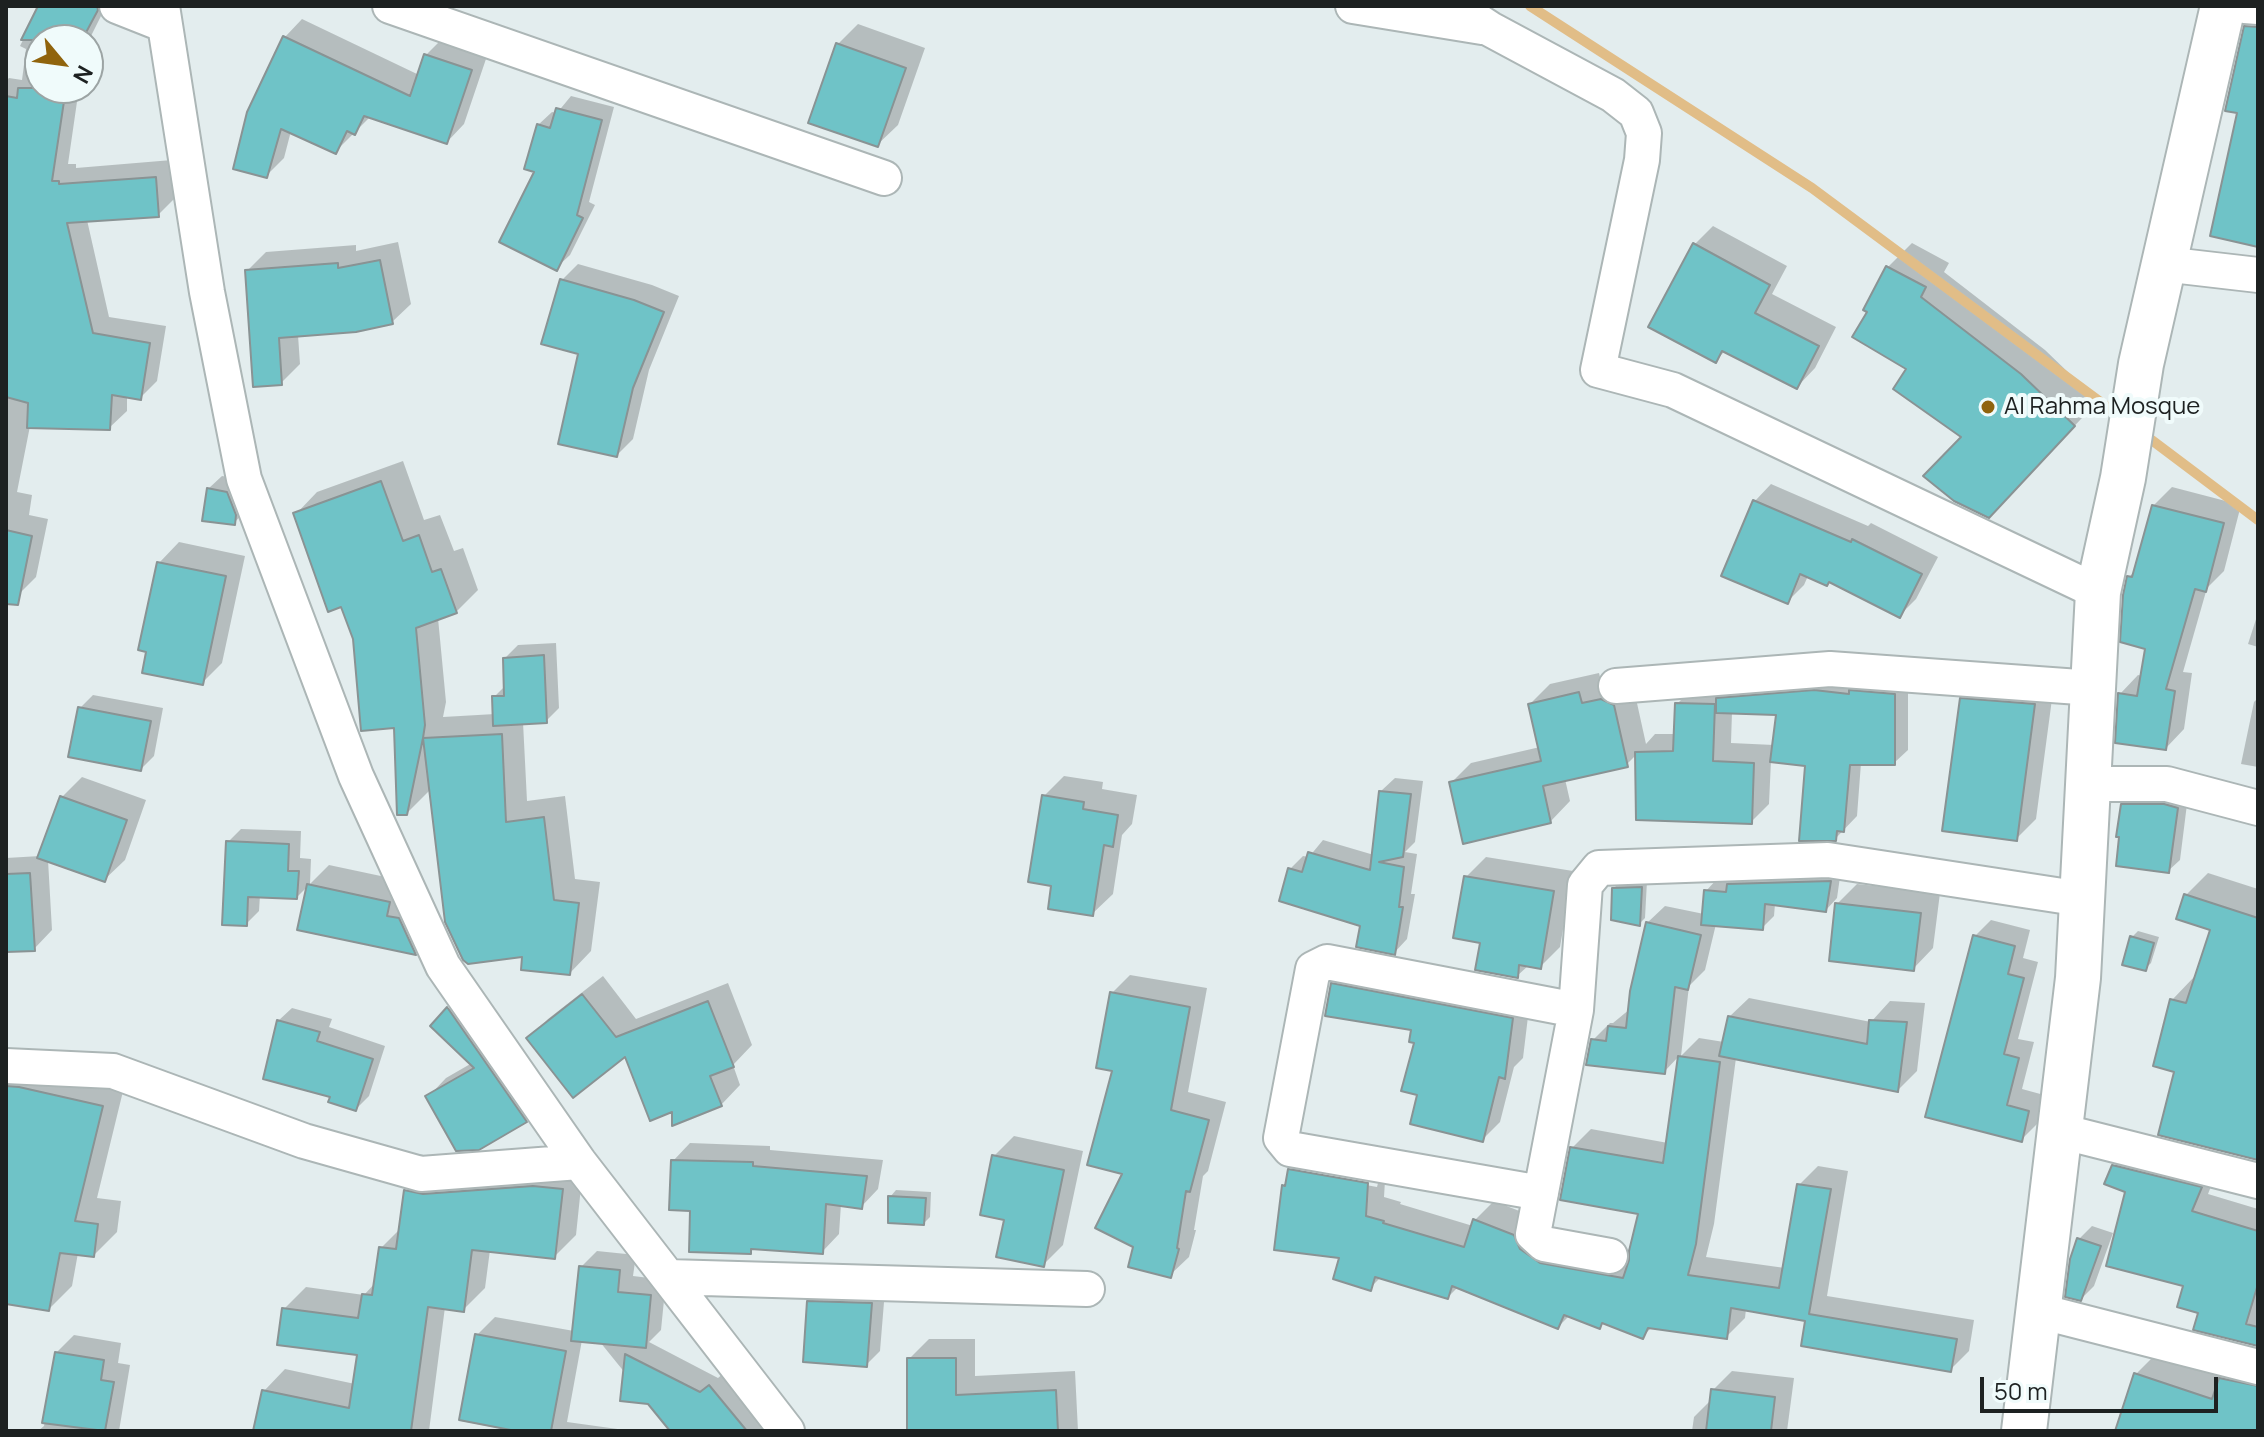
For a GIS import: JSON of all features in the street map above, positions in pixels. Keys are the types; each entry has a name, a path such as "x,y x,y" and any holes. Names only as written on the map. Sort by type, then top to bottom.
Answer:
{"street":[{"path":"117,6 163,16 207,292 244,479 356,776 443,966 579,1162 787,1431"},
{"path":"390,6 884,178"},
{"path":"1353,6 1490,29"},
{"path":"1455,6 1490,29 1613,95 1636,113 1644,133 1642,160 1598,370 1673,390 2098,592"},
{"path":"2024,1431 2078,978 2098,592 2123,478 2141,364 2223,6"},
{"path":"2245,6 2258,7"},
{"path":"2163,264 2258,275"},
{"path":"1616,686 1830,669 2093,688"},
{"path":"2088,784 2167,784 2258,808"},
{"path":"1610,1256 1544,1244 1533,1234 1576,1010 1585,885 1599,868 1828,860 2082,899"},
{"path":"1541,1193 1290,1149 1281,1138 1310,984 1313,969 1327,962 1576,1010"},
{"path":"6,1066 113,1071 304,1141 421,1174 579,1162"},
{"path":"2060,1131 2258,1181"},
{"path":"668,1277 1087,1289"},
{"path":"2039,1311 2258,1367"}],"building":[{"path":"38,6 97,6 98,10 91,24 29,24"},
{"path":"2244,26 2258,27 2258,247 2210,236 2237,113 2225,111"},
{"path":"283,36 410,96 424,54 472,70 447,144 364,116 355,135 347,131 336,154 281,129 267,178 233,169 247,112"},
{"path":"836,43 906,68 878,147 808,123"},
{"path":"18,88 24,88 24,104 64,104 52,181 59,181 59,184 156,177 159,217 67,223 93,333 150,343 141,400 112,395 110,430 27,428 28,403 6,397 6,96 17,98"},
{"path":"556,108 602,120 577,215 583,218 557,271 499,242 534,172 524,169 537,124 550,128"},
{"path":"1693,243 1770,285 1755,313 1819,346 1797,389 1722,351 1716,363 1648,327"},
{"path":"380,260 393,324 356,332 279,338 282,385 253,387 245,270 338,263 338,268"},
{"name":"Al Rahma Mosque","path":"1886,266 1926,287 1921,297 2021,374 2075,426 1989,518 1954,501 1923,476 1961,437 1893,389 1906,369 1852,337 1867,312 1863,310"},
{"path":"560,279 664,312 633,388 617,457 558,444 578,354 541,344"},
{"path":"381,481 403,541 419,535 432,572 441,569 457,613 416,628 425,725 407,815 397,815 394,728 361,731 353,639 341,607 328,612 293,513"},
{"path":"207,488 227,492 236,515 235,525 202,521"},
{"path":"1753,500 1851,542 1852,539 1922,574 1900,618 1829,582 1827,586 1800,574 1788,604 1721,576"},
{"path":"2152,505 2224,523 2206,592 2195,589 2166,689 2175,691 2166,750 2115,743 2118,693 2137,696 2145,649 2120,642 2127,576 2132,577"},
{"path":"6,530 32,536 18,605 6,604"},
{"path":"157,562 226,576 203,685 142,673 146,652 138,650"},
{"path":"544,655 547,723 493,726 492,696 504,696 503,658"},
{"path":"1814,690 1895,694 1895,765 1850,765 1844,832 1837,831 1836,841 1799,841 1805,766 1770,762 1776,715 1716,713 1716,698"},
{"path":"1579,692 1582,703 1601,699 1614,705 1628,767 1543,786 1551,823 1463,844 1449,782 1541,761 1528,704"},
{"path":"1960,698 2035,704 2017,841 1942,831"},
{"path":"1675,703 1715,704 1713,761 1754,763 1752,824 1636,820 1635,752 1673,751"},
{"path":"78,707 151,721 141,771 68,757"},
{"path":"502,734 506,822 544,817 554,900 579,903 570,975 521,970 522,957 468,964 463,960 445,922 423,738"},
{"path":"1379,791 1411,794 1403,857 1379,862 1404,867 1399,907 1403,907 1395,955 1356,947 1360,926 1279,901 1288,868 1302,872 1308,852 1370,870"},
{"path":"1042,795 1084,802 1083,809 1118,815 1113,847 1104,845 1093,916 1048,909 1051,886 1028,882"},
{"path":"60,796 127,820 105,882 37,858"},
{"path":"2121,804 2164,804 2178,808 2169,873 2116,866"},
{"path":"226,841 289,844 288,871 299,871 297,899 248,897 247,926 222,925"},
{"path":"30,873 35,951 6,952 6,874"},
{"path":"1464,876 1554,891 1541,969 1519,965 1518,978 1475,970 1480,943 1453,938"},
{"path":"1831,881 1826,912 1765,904 1763,930 1701,925 1704,890 1726,892 1727,884"},
{"path":"307,884 390,902 387,916 399,918 416,955 297,930"},
{"path":"1642,887 1640,926 1611,920 1612,888"},
{"path":"2184,894 2258,918 2258,1160 2158,1135 2174,1072 2153,1066 2170,999 2186,1003 2210,930 2176,919"},
{"path":"1835,903 1921,913 1914,971 1829,961"},
{"path":"1646,922 1701,935 1688,990 1675,987 1665,1074 1586,1065 1591,1039 1606,1041 1608,1026 1626,1028 1630,991"},
{"path":"1973,935 2015,946 2008,974 2024,978 2004,1054 2019,1058 2007,1105 2029,1111 2022,1142 1925,1117"},
{"path":"2130,936 2154,943 2146,971 2122,965"},
{"path":"1331,983 1513,1018 1505,1079 1499,1077 1483,1142 1410,1124 1417,1095 1401,1091 1414,1043 1409,1042 1411,1030 1325,1016"},
{"path":"1110,992 1190,1007 1171,1110 1209,1120 1190,1192 1186,1191 1179,1249 1171,1278 1128,1267 1133,1247 1095,1228 1122,1174 1087,1165 1112,1071 1096,1068"},
{"path":"582,994 616,1037 708,1001 734,1067 710,1076 722,1106 672,1126 672,1112 650,1121 625,1057 573,1098 526,1038"},
{"path":"447,1007 527,1122 479,1150 456,1151 425,1096 474,1068 430,1026"},
{"path":"1728,1016 1867,1044 1869,1020 1907,1022 1898,1092 1719,1056"},
{"path":"277,1020 320,1032 317,1041 373,1059 356,1111 328,1102 330,1097 263,1079"},
{"path":"1678,1056 1720,1062 1696,1244 1688,1275 1779,1288 1797,1184 1831,1189 1809,1314 1957,1339 1951,1372 1801,1346 1805,1321 1731,1308 1727,1339 1648,1328 1643,1339 1602,1323 1600,1329 1564,1315 1558,1329 1452,1286 1448,1299 1375,1277 1371,1291 1333,1279 1339,1258 1274,1250 1282,1185 1285,1186 1288,1169 1368,1183 1366,1216 1383,1223 1464,1247 1473,1219 1514,1235 1520,1249 1540,1263 1623,1278 1638,1214 1560,1200 1570,1147 1663,1163"},
{"path":"6,1086 103,1106 75,1221 98,1224 94,1257 60,1253 49,1311 6,1304"},
{"path":"992,1155 1064,1170 1044,1267 996,1257 1004,1220 980,1215"},
{"path":"671,1160 753,1162 753,1166 867,1176 862,1209 826,1204 823,1254 751,1249 751,1254 689,1252 690,1211 669,1210"},
{"path":"2112,1165 2202,1187 2192,1211 2258,1231 2258,1284 2246,1324 2258,1327 2258,1346 2193,1330 2198,1313 2177,1307 2183,1286 2106,1266 2125,1192 2104,1184"},
{"path":"533,1186 563,1189 555,1259 472,1250 464,1312 428,1307 411,1431 253,1431 262,1390 349,1408 357,1355 277,1345 282,1308 358,1318 362,1294 372,1295 379,1247 396,1249 404,1190 423,1194"},
{"path":"888,1196 926,1198 924,1225 888,1223"},
{"path":"2077,1238 2101,1246 2081,1301 2065,1297 2070,1259"},
{"path":"579,1266 620,1270 618,1292 651,1295 646,1348 571,1341"},
{"path":"807,1301 872,1303 867,1367 803,1362"},
{"path":"475,1334 566,1351 551,1431 516,1431 459,1420"},
{"path":"55,1352 104,1360 101,1380 114,1382 105,1431 42,1423"},
{"path":"625,1354 700,1392 709,1385 747,1431 670,1431 648,1404 620,1401"},
{"path":"907,1358 956,1358 956,1395 1056,1390 1058,1431 907,1431"},
{"path":"2134,1373 2212,1399 2219,1378 2258,1386 2258,1431 2115,1431"},
{"path":"1711,1389 1775,1397 1771,1431 1706,1431"}],"waterway":[{"path":"1530,6 1812,188 2122,418"},
{"path":"2141,432 2258,520"}],"place":[{"name":"Al Rahma Mosque","path":"1988,407"}]}
